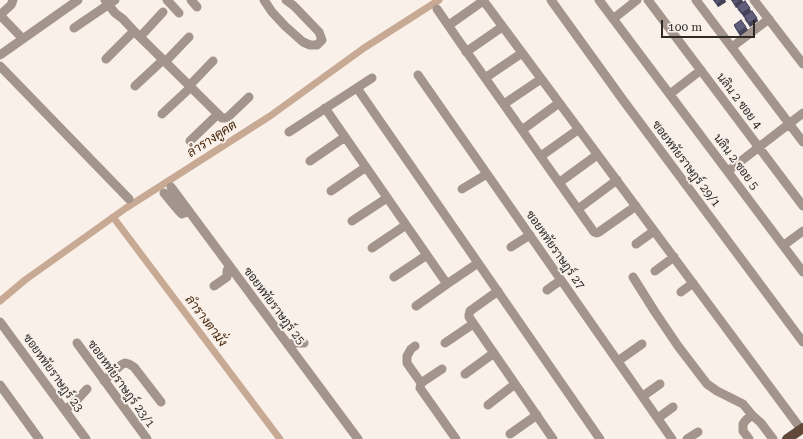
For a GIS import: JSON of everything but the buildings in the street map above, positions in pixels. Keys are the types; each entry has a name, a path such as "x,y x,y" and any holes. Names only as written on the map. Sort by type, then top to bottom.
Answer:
{"main road":[{"path":"787,439 802,428"}],"street":[{"path":"13,0 11,5 0,15 23,38"},
{"path":"167,0 179,13"},
{"path":"264,0 272,12 303,42 310,45 317,45 322,40 319,32 294,6 286,0"},
{"name":"ซอยหทัยราษฎร์ 29/1","path":"551,0 803,342"},
{"name":"นลิน 2 ซอย 5","path":"599,0 803,272"},
{"path":"613,19 637,0"},
{"name":"นลิน 2 ซอย 4","path":"648,0 803,206"},
{"path":"696,0 803,142"},
{"path":"754,0 803,64"},
{"path":"74,28 111,1 115,13 123,19 222,118 228,117 249,97"},
{"path":"448,25 483,1 802,428"},
{"path":"0,55 72,2"},
{"path":"437,9 594,232 597,233 636,206"},
{"path":"106,59 163,12"},
{"path":"732,47 769,19"},
{"path":"466,52 502,27"},
{"path":"135,86 189,37"},
{"path":"485,78 522,53"},
{"path":"162,114 213,61"},
{"path":"0,66 129,199"},
{"path":"670,94 701,70"},
{"name":"ซอยหทัยราษฎร์ 27","path":"418,75 672,439"},
{"path":"289,132 372,78"},
{"path":"504,104 541,79"},
{"path":"357,88 600,439"},
{"path":"522,130 559,103"},
{"path":"325,108 447,284"},
{"path":"728,171 803,113"},
{"path":"190,141 218,114"},
{"path":"541,156 579,129"},
{"path":"310,161 345,137"},
{"path":"560,182 597,155"},
{"path":"331,191 366,167"},
{"path":"462,189 487,174"},
{"path":"578,209 617,180"},
{"name":"ซอยหทัยราษฎร์ 25","path":"168,190 188,211 358,439"},
{"path":"352,221 387,198"},
{"path":"372,248 406,226"},
{"path":"636,244 654,231"},
{"path":"784,245 803,231"},
{"path":"511,247 530,235"},
{"path":"394,277 427,255"},
{"path":"655,271 674,257"},
{"path":"416,306 478,263"},
{"path":"214,286 227,277 229,266"},
{"path":"227,277 233,280 240,280"},
{"path":"633,277 674,340 707,384 717,391 743,404 761,423 773,439"},
{"path":"547,290 561,280"},
{"path":"681,292 693,283"},
{"path":"498,291 470,311 469,315 473,324 553,439"},
{"name":"ซอยหทัยราษฎร์ 23","path":"0,322 86,439"},
{"path":"445,343 473,324"},
{"name":"ซอยหทัยราษฎร์ 23/1","path":"77,343 147,439"},
{"path":"288,345 294,343 304,343"},
{"path":"618,361 642,344"},
{"path":"415,346 411,349 407,356 408,363 421,383 420,388 456,439"},
{"path":"465,374 494,353"},
{"path":"104,381 121,365 125,363 129,364 134,367 161,402"},
{"path":"421,383 442,369"},
{"path":"488,404 515,384"},
{"path":"643,396 660,384"},
{"path":"0,385 39,439"},
{"path":"65,410 82,396 87,389"},
{"path":"658,418 673,407"},
{"path":"510,434 537,414"},
{"path":"749,439 743,431 743,424 752,415"},
{"path":"687,439 698,432"}],"waterway":[{"name":"ลำรางคูคต","path":"0,301 25,280 126,208 270,116 364,48 439,0"},
{"name":"ลำรางตามั่ง","path":"113,217 280,439"}]}
